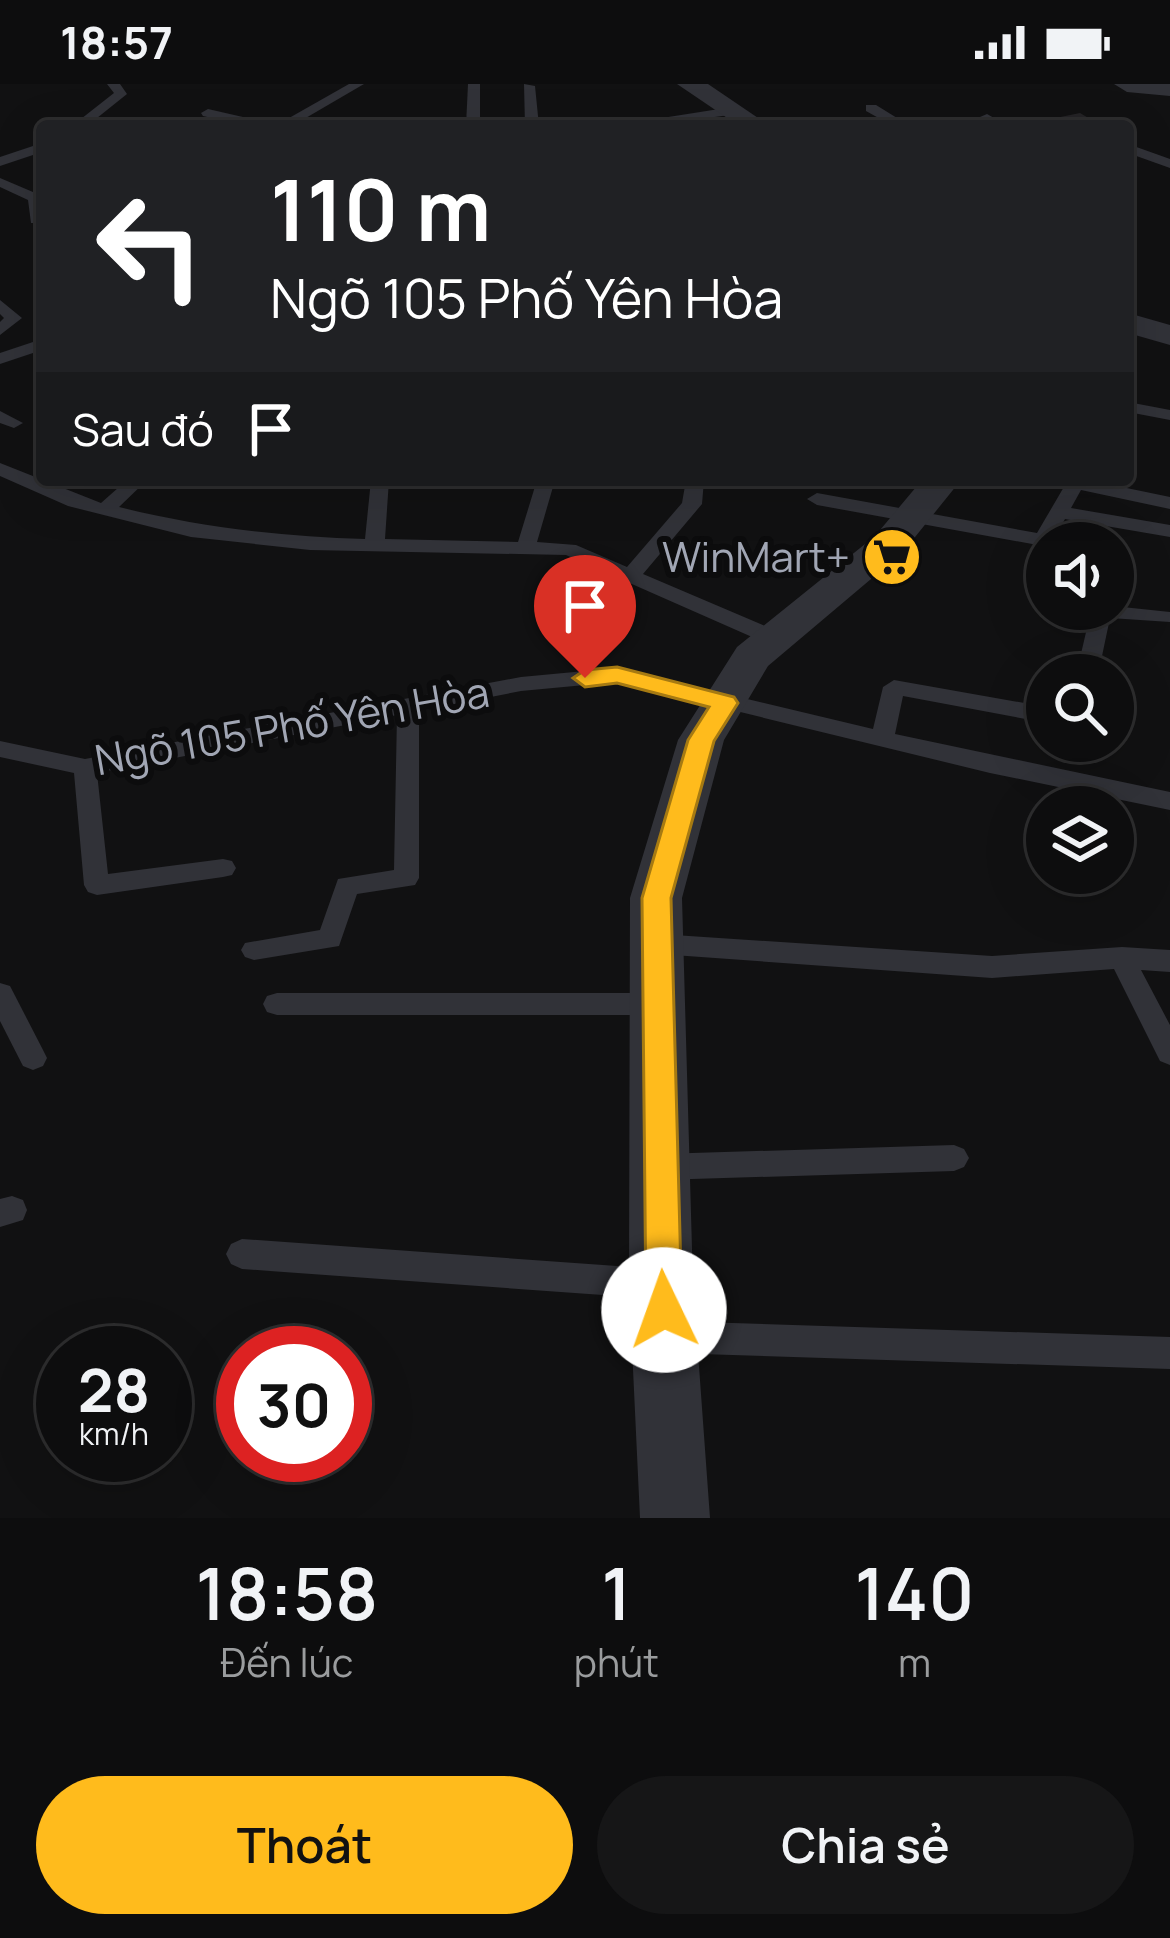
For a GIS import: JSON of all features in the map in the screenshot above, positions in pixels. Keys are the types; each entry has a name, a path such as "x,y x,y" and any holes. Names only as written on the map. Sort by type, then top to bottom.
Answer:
{"street":[{"path":"689,84 747,120"},
{"path":"1127,84 1170,88"},
{"path":"1134,325 1170,335"},
{"path":"675,1518 658,1167 656,898 701,740 752,657 889,544 927,498"}],"lane":[{"path":"88,120 121,94 113,84"},
{"path":"293,120 358,84"},
{"path":"473,120 474,84"},
{"path":"529,86 532,120"},
{"path":"871,108 892,120"},
{"path":"663,120 732,111"},
{"path":"208,112 240,120"},
{"path":"982,120 987,118"},
{"path":"1134,150 1170,164"},
{"path":"0,162 36,153"},
{"path":"0,182 35,198 36,220"},
{"path":"0,305 14,318 0,330"},
{"path":"0,340 8,356"},
{"path":"1134,408 1170,416"},
{"path":"0,469 33,475"},
{"path":"55,486 104,510 191,531 310,544 569,549 776,639"},
{"path":"104,510 131,486"},
{"path":"375,544 380,486"},
{"path":"526,547 544,486"},
{"path":"630,576 692,504 694,486"},
{"path":"829,490 927,498 1043,540 1073,486"},
{"path":"1089,486 1170,503"},
{"path":"1059,512 1170,531"},
{"path":"1092,654 1101,610 1164,616"},
{"name":"Ngõ 105 Phố Yên Hòa","path":"0,749 85,767 408,704 617,675 882,740 1170,801"},
{"path":"882,740 894,687 1026,711"},
{"path":"254,950 330,939 347,886 406,878 408,704"},
{"path":"85,767 97,885 223,868"},
{"path":"659,944 992,967 1122,958 1170,961"},
{"path":"1122,958 1170,1053"},
{"path":"0,994 34,1058"},
{"path":"277,1004 658,1004"},
{"path":"658,1167 954,1158"},
{"path":"242,1254 662,1284"},
{"path":"666,1337 1170,1353"}],"building":[{"path":"1080,113 1092,120 1046,120"}],"place":[{"name":"WinMart+","path":"892,557"}],"route":[{"path":"585,678 617,675 725,703 701,740 656,898 664,1310"}]}
